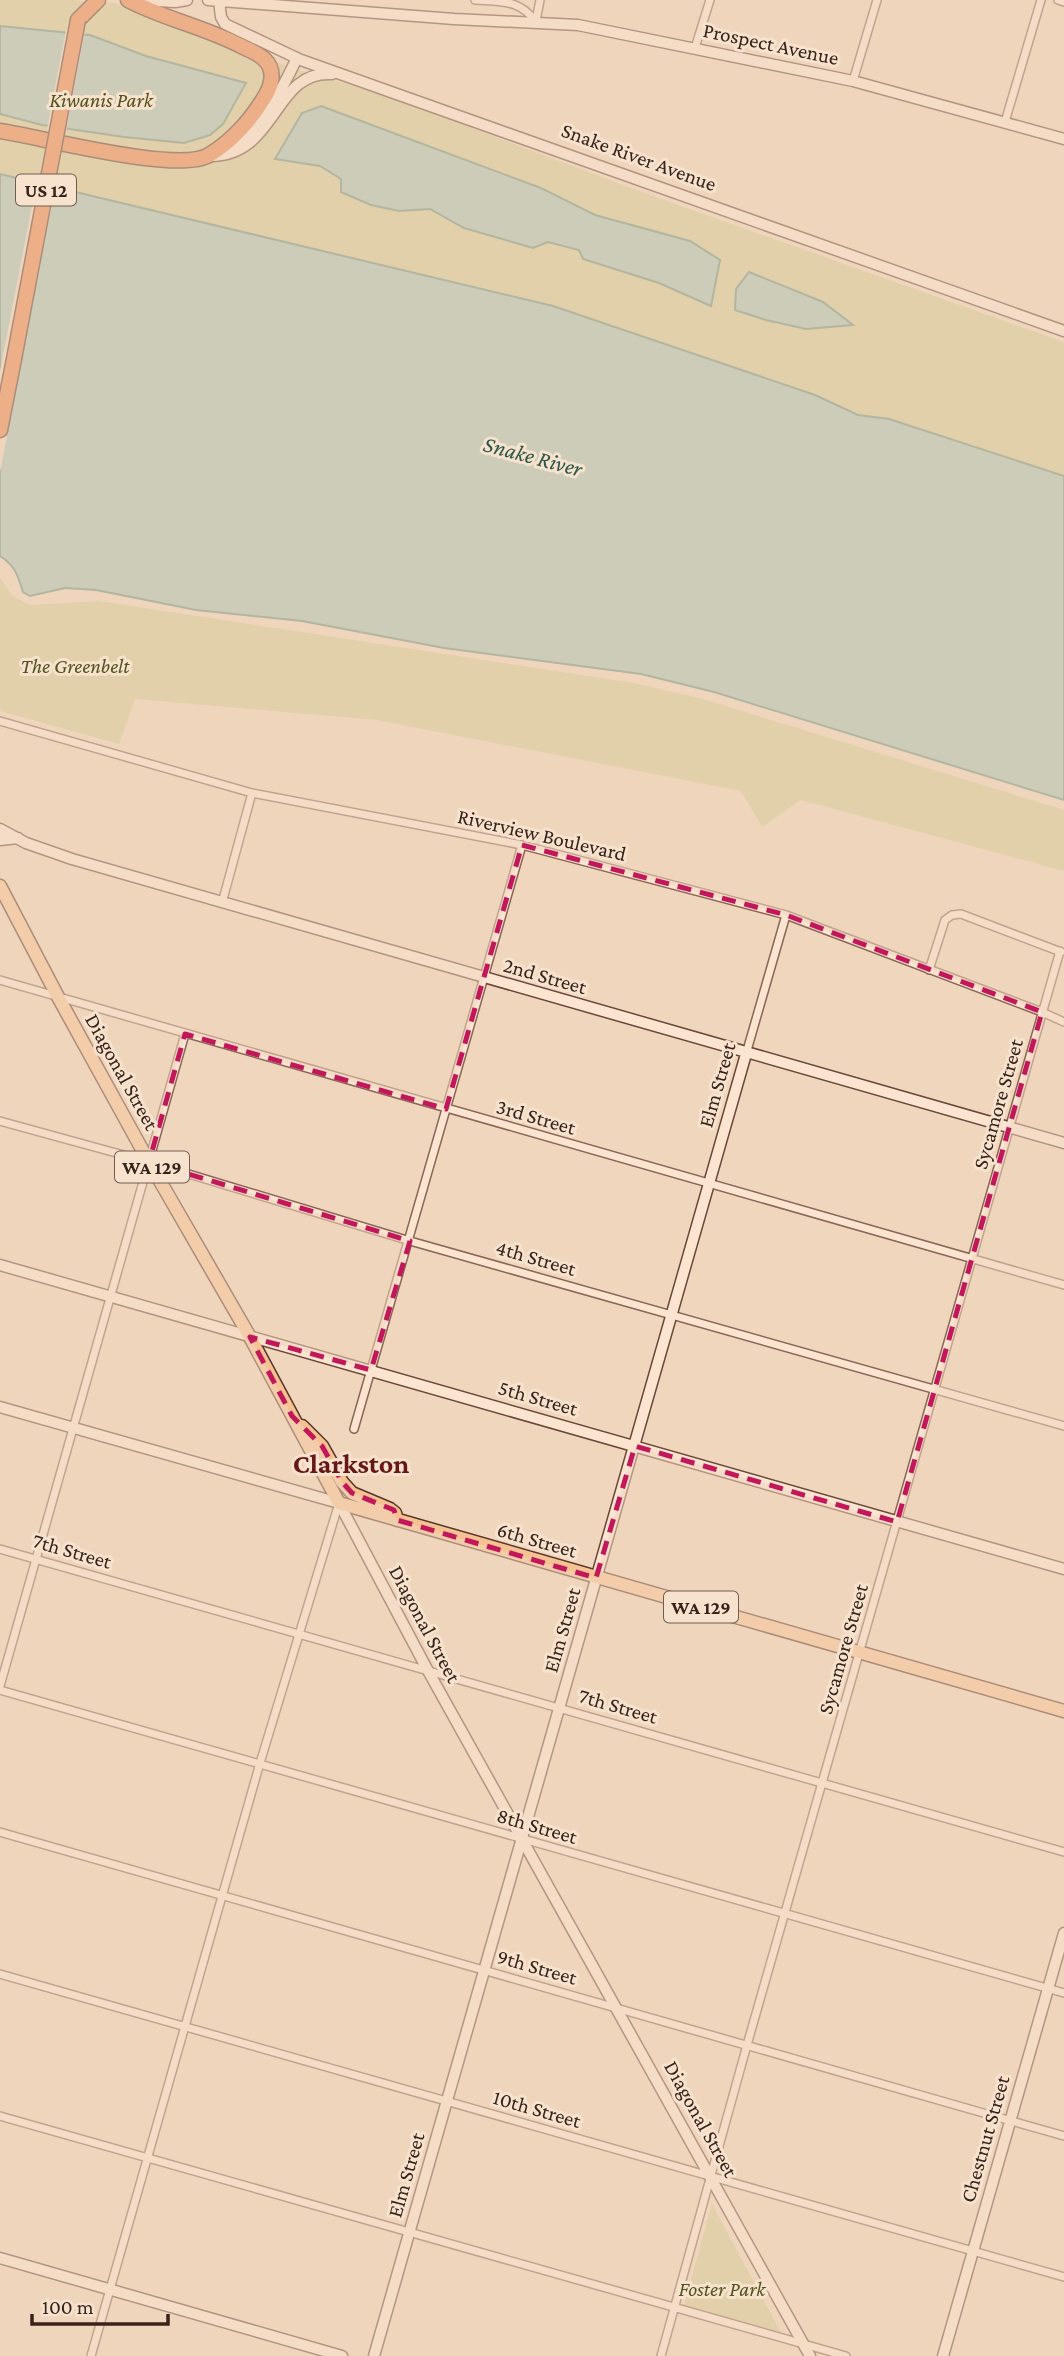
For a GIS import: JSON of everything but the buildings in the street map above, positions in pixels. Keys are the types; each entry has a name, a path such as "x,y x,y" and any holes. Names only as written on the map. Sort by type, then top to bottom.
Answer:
{"highway":[{"name":"US 12","path":"0,430 82,8 98,0"},
{"path":"128,0 216,33 264,60 271,70 271,81 264,99 251,117 208,156"},
{"name":"US 12","path":"3,131 158,159 183,160 208,156"}],"main road":[{"name":"Diagonal Street","path":"0,886 57,995 250,1337 339,1503"},
{"name":"Diagonal Street","path":"0,897 12,908"},
{"name":"WA 129","path":"292,1416 322,1446 342,1482 352,1493 390,1508 397,1520"},
{"name":"6th Street","path":"339,1503 1064,1711"}],"street":[{"path":"140,0 187,0"},
{"name":"Prospect Avenue","path":"208,0 454,19 578,25 853,81 1064,139"},
{"path":"475,0 520,2 529,9 536,22"},
{"path":"536,22 540,0"},
{"path":"695,48 710,0"},
{"path":"853,81 877,0"},
{"path":"1005,122 1041,0"},
{"path":"1058,0 1064,2"},
{"name":"Snake River Avenue","path":"219,1 225,24 297,58 1064,331"},
{"path":"208,156 229,147 252,130 272,104 297,58 275,54 216,33"},
{"path":"208,156 231,153 252,141 301,81 320,74 348,77"},
{"name":"Riverview Boulevard","path":"0,721 252,793 522,845 786,915 1064,1022"},
{"path":"222,903 252,793"},
{"name":"2nd Street","path":"0,829 60,856 1064,1143"},
{"name":"2nd Street","path":"0,840 18,838"},
{"path":"355,1429 522,845"},
{"path":"929,970 945,920 952,915 961,914 1062,952"},
{"name":"Elm Street","path":"374,2356 786,915"},
{"name":"Sycamore Street","path":"660,2356 1042,1012 1062,952"},
{"name":"3rd Street","path":"0,980 1064,1285"},
{"path":"0,1688 185,1034"},
{"name":"4th Street","path":"0,1121 149,1162 410,1241 1064,1426"},
{"name":"5th Street","path":"0,1265 1064,1569"},
{"name":"6th Street","path":"0,1407 339,1503"},
{"path":"91,2356 260,1763 339,1503"},
{"name":"Diagonal Street","path":"339,1503 427,1670 810,2356"},
{"name":"7th Street","path":"0,1549 1064,1852"},
{"name":"8th Street","path":"0,1688 522,1840 1064,1993"},
{"name":"9th Street","path":"0,1832 1064,2136"},
{"name":"Chestnut Street","path":"943,2356 1064,1933"},
{"name":"10th Street","path":"0,1974 1064,2277"},
{"path":"0,2116 846,2356"},
{"path":"0,2258 341,2356"}],"highlighted area":[{"path":"522,845 786,915 1042,1012 897,1522 635,1446 596,1578 397,1520 394,1510 352,1493 342,1482 322,1446 292,1416 250,1337 371,1370 410,1241 149,1162 185,1034 446,1109"}],"green space":[{"name":"Kiwanis Park","path":"0,0 115,3 293,68 386,96 650,195 1064,342 1064,476 889,419 858,415 815,395 553,306 0,174"},
{"name":"The Greenbelt","path":"0,578 13,596 30,605 99,601 634,683 703,699 1064,810 1064,871 801,800 762,827 741,791 377,720 135,699 119,744 0,711"},
{"name":"Foster Park","path":"712,2204 784,2338 683,2308"}],"water":[{"path":"0,26 90,35 146,56 246,83 223,124 210,135 184,143 42,125 0,114"},
{"path":"321,106 541,188 595,215 690,241 720,260 711,306 659,283 583,259 579,250 548,242 533,248 464,228 430,209 399,211 371,205 341,192 341,179 320,166 275,159 302,113"},
{"name":"Snake River","path":"0,174 553,306 815,395 858,415 889,419 1064,476 1064,800 714,692 641,674 444,648 302,621 196,610 96,590 65,588 30,596 23,592 13,567 0,556"},
{"path":"749,272 823,302 853,325 806,329 735,310 736,289"}],"pier":[{"path":"66,30 85,31 66,132 47,129"},
{"path":"37,180 56,184 0,472 0,371"}],"district":[{"name":"Clarkston","path":"351,1463"}]}
